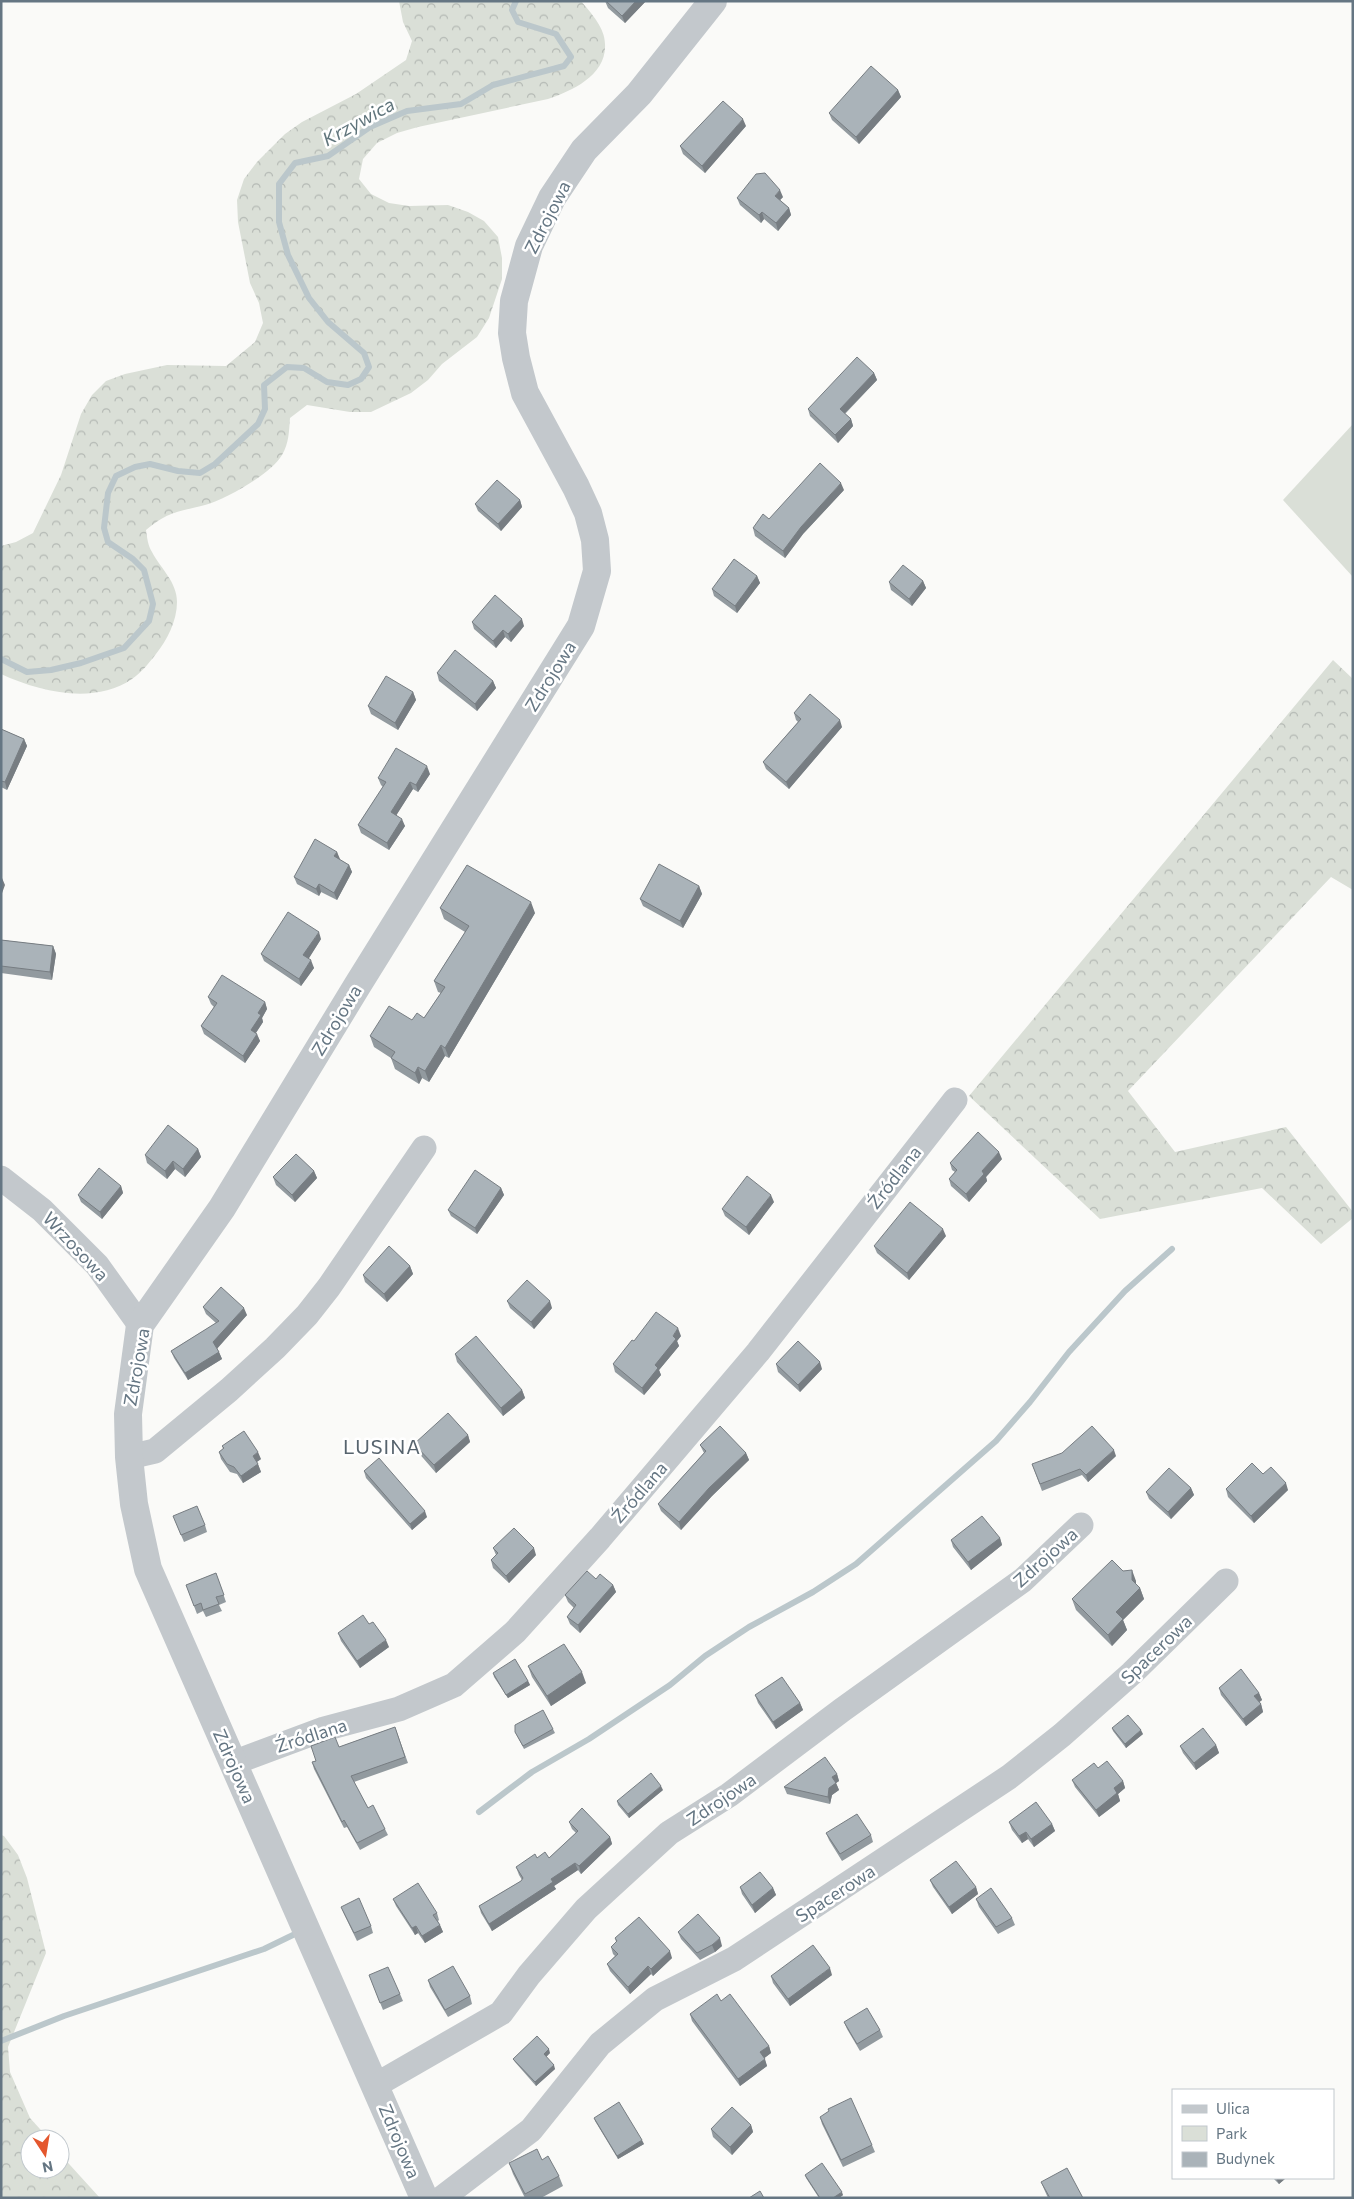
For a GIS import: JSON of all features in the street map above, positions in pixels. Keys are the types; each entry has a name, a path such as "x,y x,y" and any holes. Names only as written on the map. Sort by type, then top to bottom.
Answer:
{"street":[{"name":"Zdrojowa","path":"424,2198 148,1569 134,1504 129,1457 128,1414 140,1325 222,1208 357,986 581,626 597,571 595,540 588,513 576,487 525,393 512,333 514,301 529,246 552,198 584,150 638,94 713,1"},
{"name":"Źródlana","path":"233,1763 324,1729 399,1709 454,1685 514,1632 600,1538 758,1352 954,1100"},
{"path":"129,1457 155,1451 235,1384 308,1315 330,1287 424,1148"},
{"name":"Wrzosowa","path":"1,1178 42,1210 97,1265 140,1325"},
{"name":"Zdrojowa","path":"376,2085 501,2013 529,1974 586,1909 669,1834 729,1795 842,1710 1023,1580 1081,1525"},
{"name":"Spacerowa","path":"442,2198 531,2130 600,2044 655,1999 734,1959 1010,1777 1062,1735 1132,1673 1226,1581"}],"green space":[{"path":"399,1 581,1 603,32 604,55 600,65 594,73 577,86 548,99 397,133 377,143 363,159 359,179 371,194 389,203 409,206 448,205 468,212 484,221 498,237 502,258 502,279 489,318 477,337 442,364 428,380 411,393 371,412 350,412 307,405 290,418 288,437 282,455 258,478 214,502 181,511 161,519 146,530 151,550 174,588 177,609 171,630 164,643 135,677 117,687 101,692 84,694 67,693 33,686 1,674 1,546 16,542 33,533 61,475 81,414 92,395 106,381 125,374 167,365 226,366 255,342 263,323 259,303 250,283 238,222 237,200 244,179 257,162 285,134 302,122 356,94 406,60 412,41 403,22"},
{"path":"1353,424 1353,577 1283,500"},
{"path":"1333,660 1353,679 1353,890 1331,877 1128,1091 1175,1152 1286,1127 1353,1212 1353,1218 1321,1244 1262,1188 1100,1219 969,1096"},
{"path":"1,1835 4,1836 18,1855 27,1878 46,1953 8,2047 10,2072 30,2118 40,2129 20,2129 20,2179 70,2179 70,2165 100,2198 1,2198"}],"building":[{"path":"606,1 636,1 622,16"},
{"path":"871,66 898,90 856,137 829,113"},
{"path":"723,101 743,119 702,166 680,146"},
{"path":"765,173 780,190 775,196 789,208 776,223 762,212 759,215 737,198 756,174"},
{"path":"857,357 874,373 840,409 851,419 835,435 808,409"},
{"path":"820,463 841,483 801,527 783,551 753,528 763,514 769,519"},
{"path":"497,480 520,500 498,524 475,504"},
{"path":"734,559 757,576 735,606 712,589"},
{"path":"903,565 923,581 909,599 889,582"},
{"path":"495,595 522,619 508,634 503,630 493,641 472,622"},
{"path":"455,650 493,681 475,704 437,673"},
{"path":"386,676 413,692 395,723 368,706"},
{"path":"810,694 840,720 786,782 763,762 801,719 794,713"},
{"path":"1,729 24,739 5,782 1,781"},
{"path":"396,748 427,766 416,785 410,782 391,812 402,819 387,843 358,825 386,782 378,778"},
{"path":"315,839 337,852 334,856 349,865 334,893 319,884 316,889 294,877"},
{"path":"659,864 699,886 680,921 640,899"},
{"path":"467,865 531,902 445,1048 441,1045 425,1071 418,1067 415,1073 391,1058 395,1052 370,1036 389,1006 412,1020 417,1013 424,1018 445,987 434,981 469,926 440,908"},
{"path":"288,912 319,932 303,955 311,960 299,979 261,954"},
{"path":"1,940 53,946 50,972 1,966"},
{"path":"222,975 265,1002 258,1013 261,1015 251,1030 257,1034 243,1056 201,1026 217,1003 208,997"},
{"path":"168,1125 198,1149 183,1169 173,1161 165,1171 145,1155"},
{"path":"978,1132 999,1152 982,1171 984,1174 966,1194 949,1179 957,1170 950,1163"},
{"path":"296,1154 314,1171 292,1195 273,1177"},
{"path":"99,1168 121,1186 100,1212 78,1195"},
{"path":"475,1170 501,1188 475,1228 448,1210"},
{"path":"747,1176 771,1195 746,1227 722,1209"},
{"path":"910,1202 943,1229 907,1273 874,1246"},
{"path":"389,1246 410,1266 384,1294 363,1275"},
{"path":"527,1280 550,1301 531,1322 507,1301"},
{"path":"221,1287 244,1308 213,1342 219,1352 185,1373 171,1351 219,1321 203,1307"},
{"path":"656,1312 678,1328 673,1336 676,1339 655,1365 658,1368 642,1388 613,1364 632,1340 634,1341"},
{"path":"476,1336 522,1390 501,1408 455,1354"},
{"path":"798,1341 820,1362 798,1385 776,1364"},
{"path":"448,1413 468,1435 434,1465 414,1444"},
{"path":"720,1426 746,1453 709,1488 679,1522 658,1504 706,1451 700,1445"},
{"path":"1092,1426 1114,1450 1086,1475 1080,1469 1040,1484 1032,1464 1062,1453"},
{"path":"244,1431 258,1452 253,1456 258,1464 241,1476 234,1467 227,1464 219,1452 224,1448 222,1446"},
{"path":"379,1458 425,1511 410,1524 364,1471"},
{"path":"1252,1463 1263,1474 1271,1467 1286,1483 1251,1516 1226,1489"},
{"path":"1169,1468 1191,1488 1168,1512 1146,1492"},
{"path":"197,1506 205,1525 181,1535 173,1516"},
{"path":"982,1516 1000,1538 968,1562 951,1540"},
{"path":"514,1528 534,1548 506,1576 491,1560 498,1553 493,1548"},
{"path":"1112,1560 1123,1571 1132,1570 1132,1580 1140,1588 1116,1612 1123,1619 1108,1635 1072,1599"},
{"path":"587,1571 596,1579 600,1574 613,1585 578,1625 567,1617 576,1605 565,1595"},
{"path":"216,1573 224,1595 216,1597 219,1604 203,1610 201,1603 194,1606 186,1585"},
{"path":"363,1615 369,1624 373,1622 386,1640 357,1661 338,1633"},
{"path":"564,1644 582,1672 547,1696 528,1666"},
{"path":"515,1659 528,1681 506,1695 493,1673"},
{"path":"1241,1669 1259,1693 1254,1696 1261,1704 1243,1719 1219,1688"},
{"path":"782,1677 800,1703 773,1722 755,1695"},
{"path":"543,1710 553,1729 523,1746 515,1732 515,1725"},
{"path":"1128,1715 1141,1730 1125,1744 1112,1728"},
{"path":"395,1727 405,1757 351,1776 368,1808 373,1805 385,1829 357,1843 344,1820 342,1822 312,1762 316,1761 311,1746 335,1737 339,1747"},
{"path":"1203,1728 1216,1745 1194,1763 1180,1746"},
{"path":"825,1757 837,1774 832,1777 836,1783 829,1788 828,1797 784,1787"},
{"path":"1107,1761 1123,1781 1114,1788 1117,1793 1096,1810 1072,1780 1094,1763 1098,1768"},
{"path":"651,1773 661,1786 628,1814 617,1801"},
{"path":"1036,1802 1052,1824 1031,1839 1026,1832 1019,1836 1009,1822"},
{"path":"582,1808 610,1837 579,1866 575,1863 551,1879 553,1882 489,1924 479,1906 521,1881 523,1878 516,1867 535,1854 537,1858 545,1852 549,1858 578,1831 569,1822"},
{"path":"857,1814 871,1835 840,1854 826,1833"},
{"path":"956,1861 976,1887 949,1907 930,1880"},
{"path":"760,1872 773,1888 752,1905 740,1887"},
{"path":"418,1883 437,1913 433,1915 440,1925 422,1936 416,1926 412,1928 393,1899"},
{"path":"991,1888 1012,1918 996,1927 976,1899"},
{"path":"359,1898 371,1926 354,1933 341,1907"},
{"path":"698,1914 720,1938 697,1953 678,1932"},
{"path":"639,1917 670,1951 651,1969 648,1966 628,1987 607,1964 618,1954 611,1947 617,1941 615,1938"},
{"path":"813,1945 830,1968 788,1999 771,1976"},
{"path":"453,1966 470,1996 445,2010 428,1980"},
{"path":"388,1967 400,1994 380,2003 369,1975"},
{"path":"717,1994 721,2001 730,1994 769,2046 760,2052 765,2059 738,2079 690,2014"},
{"path":"867,2008 880,2030 857,2044 844,2022"},
{"path":"537,2036 549,2049 544,2054 554,2065 535,2082 513,2059"},
{"path":"851,2098 872,2145 841,2160 820,2117 829,2111 828,2109"},
{"path":"619,2102 642,2140 617,2156 594,2118"},
{"path":"732,2107 751,2125 730,2147 711,2129"},
{"path":"537,2149 542,2160 548,2156 559,2176 525,2194 509,2163"},
{"path":"822,2163 842,2192 833,2198 820,2198 805,2175"},
{"path":"1067,2168 1083,2198 1050,2198 1041,2182"},
{"path":"760,2191 764,2198 749,2198"}],"waterway":[{"name":"Krzywica","path":"1,659 27,672 51,670 81,663 124,648 149,621 153,604 144,570 133,559 108,542 104,528 108,493 116,476 135,467 150,464 178,471 200,473 215,464 258,424 265,409 264,385 287,367 304,368 327,382 348,385 361,379 369,367 364,353 328,322 309,298 288,255 279,222 279,184 295,163 328,156 370,127 407,111 461,104 493,85 564,66 571,57 556,34 518,22 512,10 516,1"},
{"path":"479,1812 532,1772 589,1739 670,1685 705,1656 749,1627 813,1592 856,1564 996,1441 1030,1402 1069,1352 1125,1291 1172,1249"},
{"path":"1,2041 64,2016 264,1949 295,1934"}],"district":[{"name":"LUSINA","path":"382,1446"}]}
